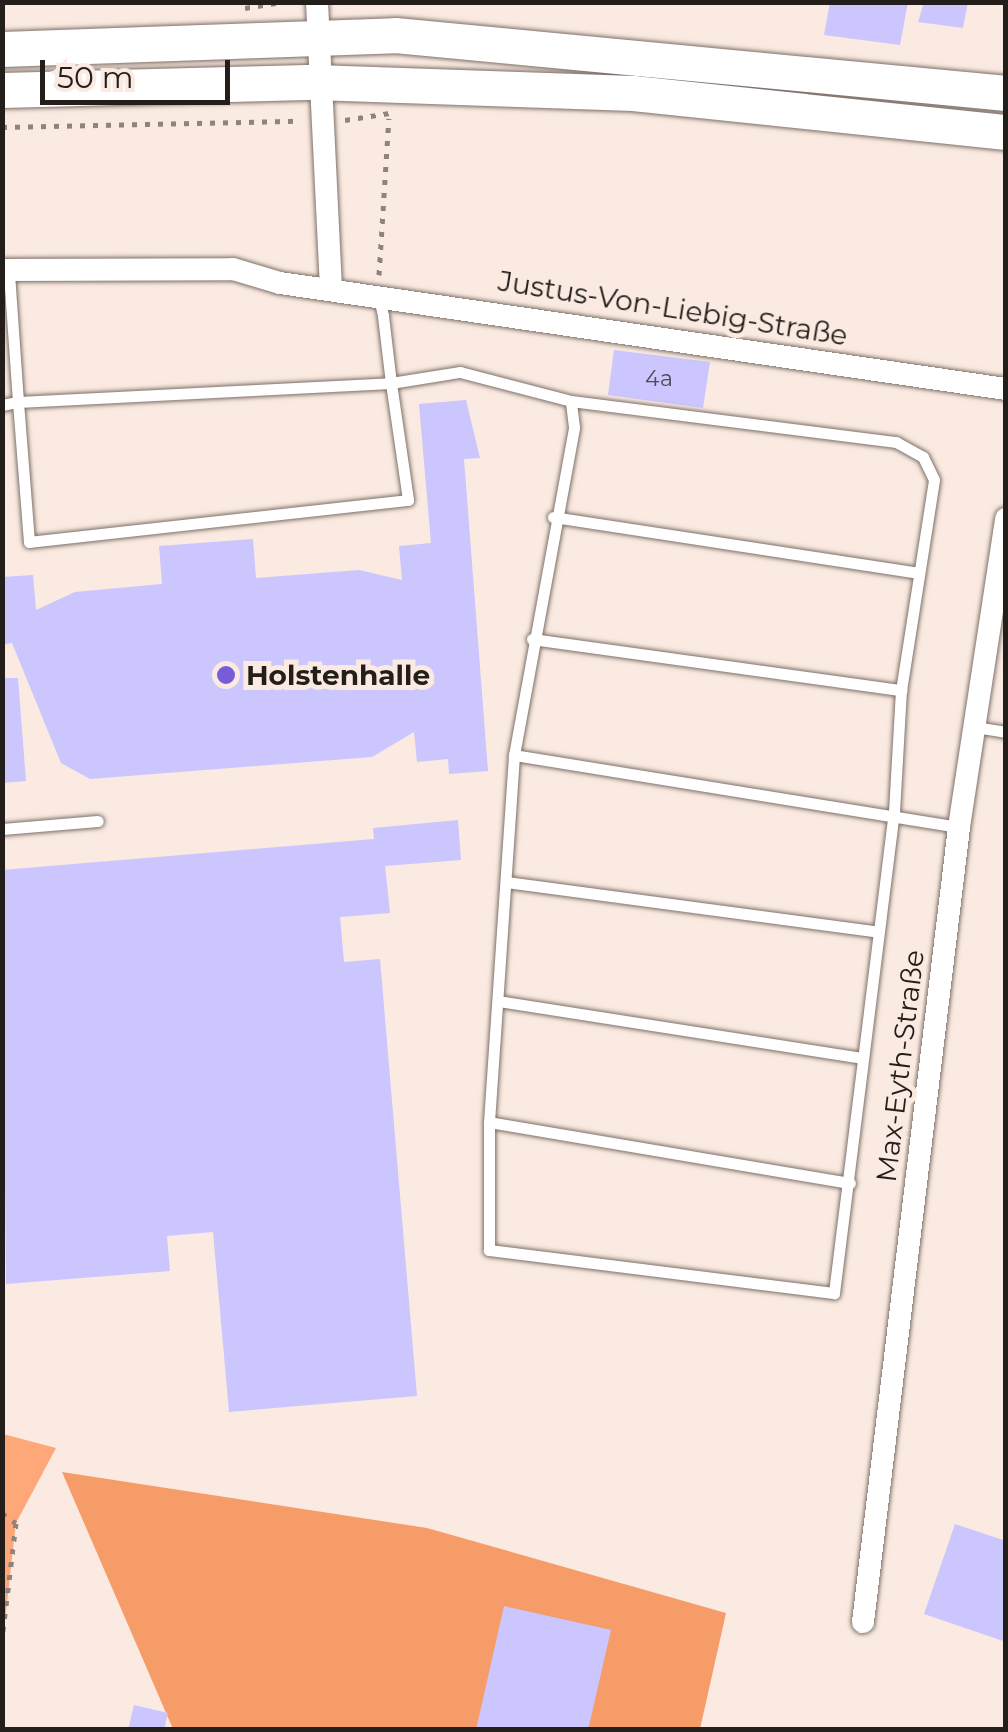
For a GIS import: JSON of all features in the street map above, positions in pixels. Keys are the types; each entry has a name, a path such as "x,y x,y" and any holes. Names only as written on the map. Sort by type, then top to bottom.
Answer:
{"main road":[{"path":"6,50 316,18 1006,94"},
{"path":"2,90 315,82 633,93 1006,132"}],"street":[{"path":"316,18 315,82 331,288"},
{"name":"Justus-Von-Liebig-Straße","path":"6,271 233,269 331,288 1006,389"},
{"name":"Max-Eyth-Straße","path":"862,1622 959,827 1006,518"}],"lane":[{"path":"6,271 29,542 408,500 378,294"},
{"path":"2,404 391,382 460,372 571,401 896,442 923,457 934,480 901,690 894,811 834,1293 489,1250 490,1122 514,755 553,517 574,427 571,401"},
{"path":"553,517 919,572"},
{"path":"532,639 901,690"},
{"path":"975,727 1006,732"},
{"path":"514,755 894,811 959,827"},
{"path":"2,829 98,821"},
{"path":"506,882 878,932"},
{"path":"498,1001 863,1058"},
{"path":"490,1122 850,1183"}],"path":[{"path":"378,294 389,118"},
{"path":"2,127 319,121"},
{"path":"2,1513 16,1523 2,1639"}],"shaded area":[{"path":"3,1434 56,1448 16,1523 3,1639"},
{"path":"62,1472 427,1528 726,1613 700,1729 173,1729"}],"building":[{"path":"830,2 908,2 900,45 824,35"},
{"path":"924,2 968,2 963,28 918,22"},
{"path":"614,350 710,362 703,408 608,395"},
{"name":"Holstenhalle","path":"466,400 480,458 464,459 488,771 449,774 448,759 417,762 414,732 372,757 90,779 61,763 12,643 2,645 2,577 33,575 36,610 75,592 162,584 159,546 253,539 256,578 359,570 402,580 399,546 431,543 419,404"},
{"path":"2,678 18,678 26,781 2,783"},
{"path":"458,820 461,860 385,866 390,913 340,917 344,962 380,959 417,1396 229,1412 213,1232 167,1236 170,1271 6,1284 2,870 374,839 373,828"},
{"path":"955,1524 1006,1541 1006,1642 924,1614"},
{"path":"504,1606 611,1630 588,1730 476,1730"},
{"path":"134,1705 168,1713 164,1730 128,1730"}],"place":[{"name":"Holstenhalle","path":"226,675"}]}
